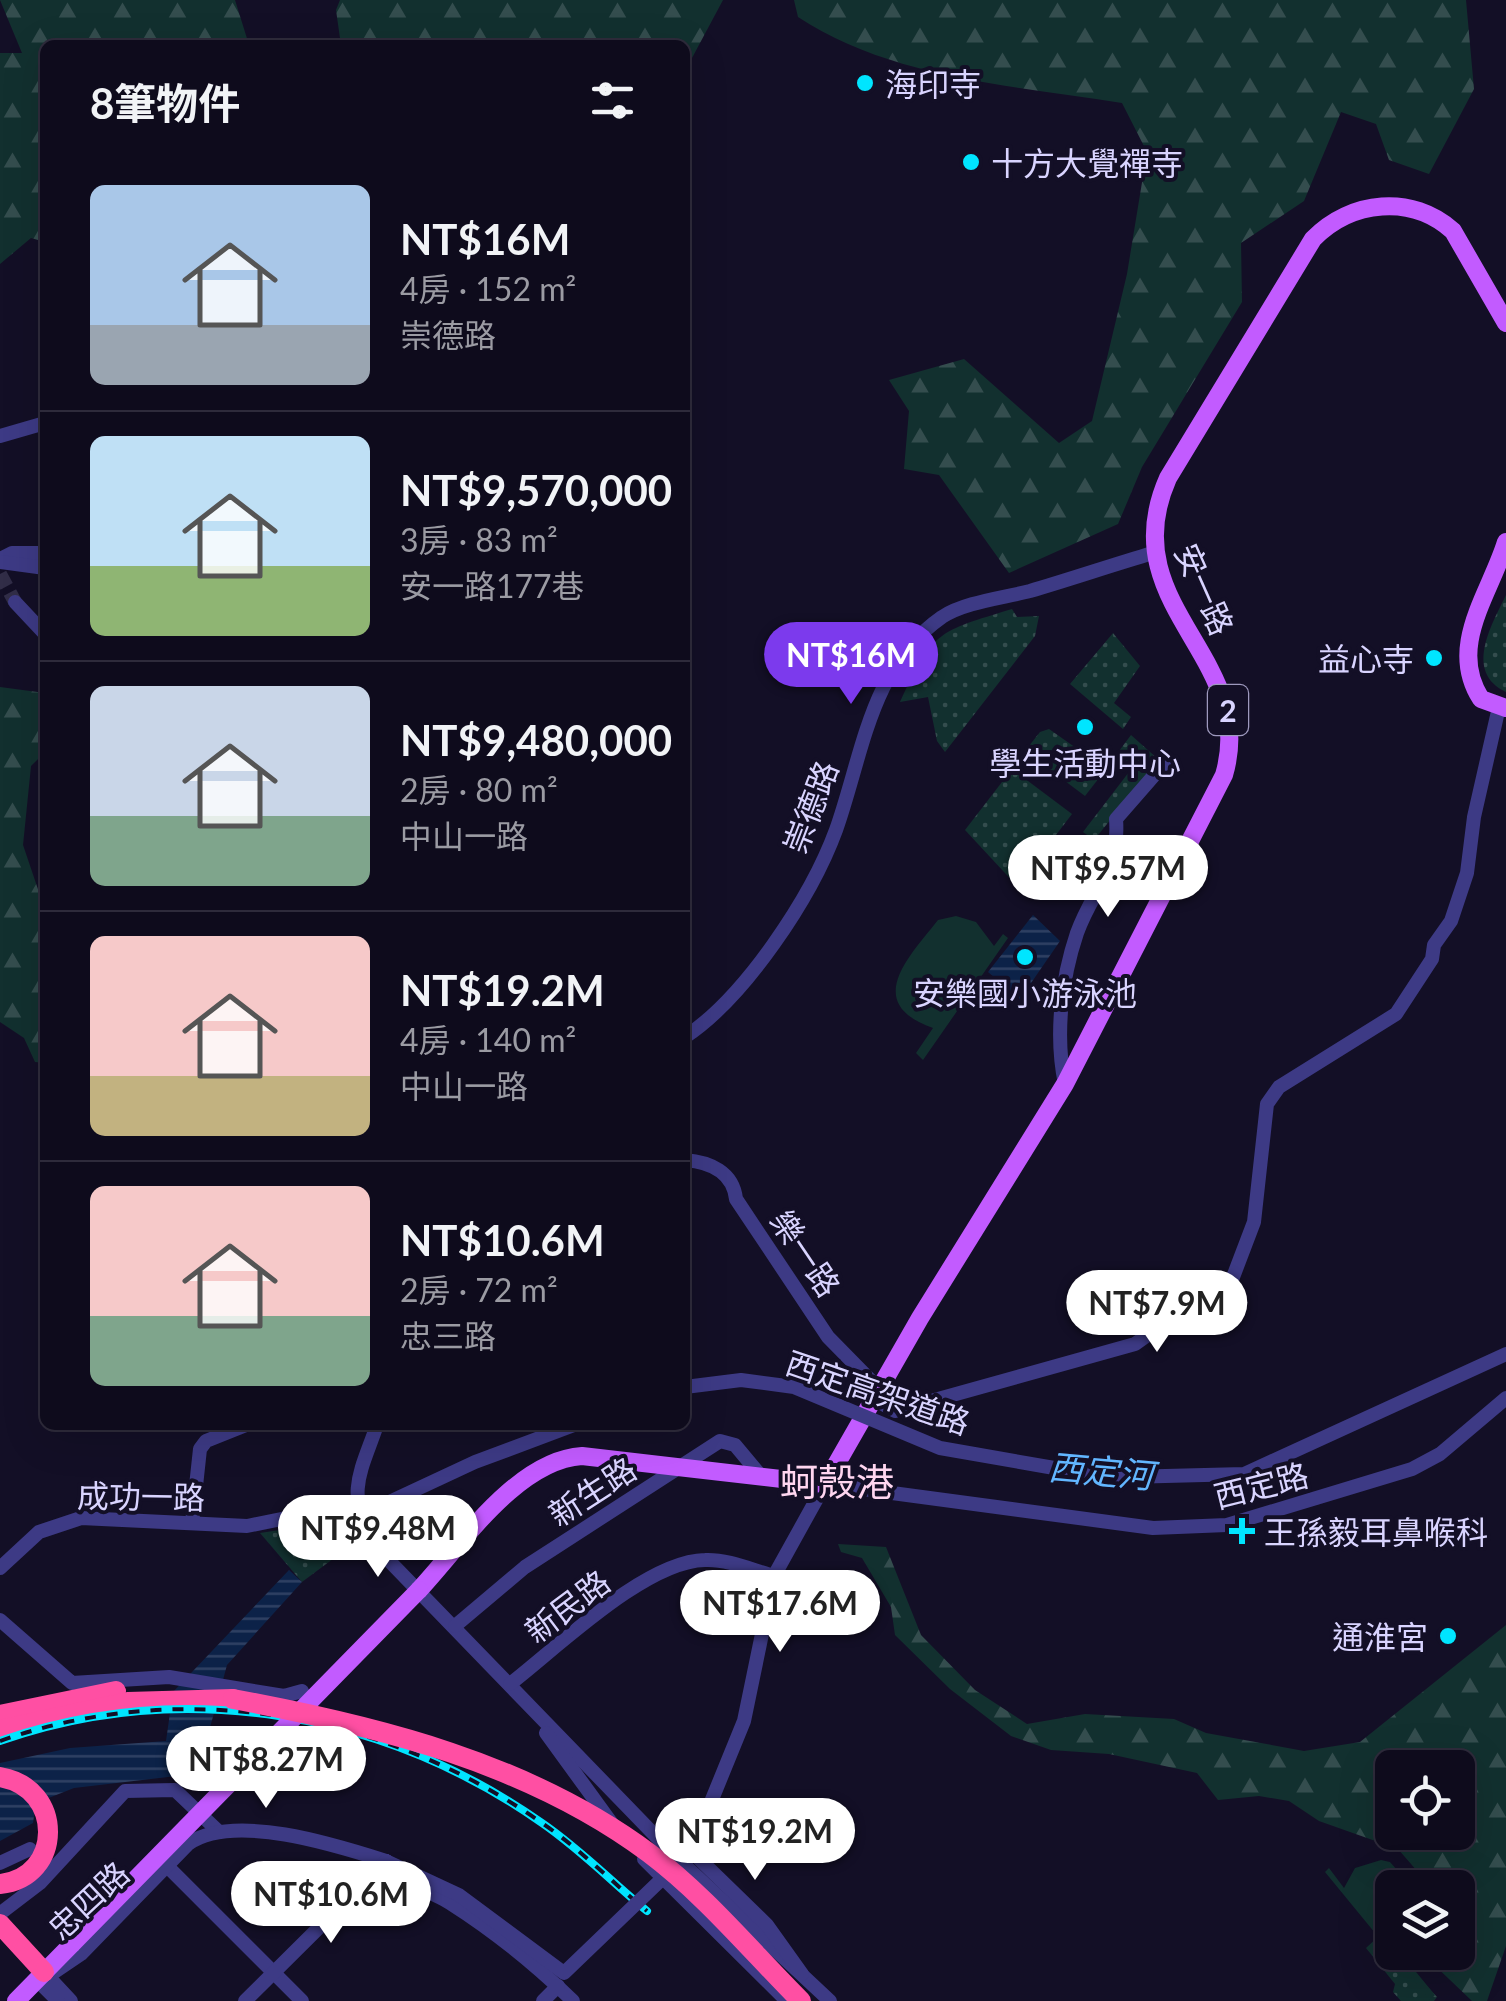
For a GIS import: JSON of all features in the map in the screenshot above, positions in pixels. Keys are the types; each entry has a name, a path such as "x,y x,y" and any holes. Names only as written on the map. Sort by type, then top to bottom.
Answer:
{"highway":[{"path":"0,1715 61,1699 122,1691 228,1691 443,1749 572,1806 652,1856 802,2001"},
{"path":"0,1730 128,1702 228,1691"},
{"path":"0,1776 26,1786 38,1796 48,1828 38,1863 25,1876 0,1884"},
{"path":"1,1918 23,1957"},
{"path":"0,1942 44,1976"}],"main road":[{"name":"安一路","path":"825,1484 1065,1084 1220,786 1230,750 1225,699 1168,594 1153,553 1153,519 1168,478 1313,238 1336,218 1362,208 1390,206 1442,222 1454,231 1506,323"},
{"path":"1503,707 1481,699 1466,659 1467,639 1506,542"},
{"name":"忠四路","path":"16,2001 538,1468 582,1456 825,1484"}],"street":[{"path":"0,436 40,424"},
{"path":"0,561 12,553 40,553"},
{"name":"崇德路","path":"690,1033 705,1022 763,957 797,907 835,832 878,694 894,665 945,615 1153,553"},
{"path":"0,561 40,567"},
{"path":"15,602 40,629"},
{"path":"871,1405 895,1411 1135,1344 1202,1297 1227,1293 1254,1222 1268,1104 1279,1087 1396,1014 1451,921 1468,873 1474,817 1503,707"},
{"path":"1065,1084 1057,1045 1077,934 1107,879 1118,846 1116,819 1164,764"},
{"name":"樂一路","path":"690,1160 702,1161 723,1172 734,1184 736,1199 871,1405"},
{"name":"西定高架道路","path":"690,1386 741,1380 794,1387 940,1448 1060,1469 1126,1476 1244,1474 1506,1354"},
{"name":"西定路","path":"825,1484 1153,1528 1227,1525 1412,1470 1440,1454 1506,1398"},
{"path":"192,1524 200,1449 206,1440 233,1430"},
{"path":"376,1430 356,1506 368,1538 674,1854 826,2000"},
{"path":"356,1506 384,1504 476,1462 561,1430"},
{"name":"新生路","path":"455,1626 525,1567 720,1441 735,1444 760,1475"},
{"name":"安一路","path":"691,1851 744,1721 774,1576 825,1484"},
{"name":"成功一路","path":"0,1568 40,1532 62,1522 106,1517 247,1526 356,1506"},
{"name":"新民路","path":"510,1684 623,1596 682,1564 706,1560 774,1576"},
{"path":"0,1620 72,1684 169,1676 228,1691 284,1696 302,1690"},
{"path":"510,1684 622,1837 787,2001"},
{"path":"1,1918 40,1884 126,1791 176,1790 218,1830 299,1839 386,1860 458,1895 564,1973 691,1851 784,1946 802,1974"},
{"name":"忠四路","path":"44,1976 80,1954 188,1844 218,1830"},
{"path":"0,1863 30,1849"},
{"path":"245,2001 386,1860"},
{"path":"386,1860 395,1877 446,1900 512,1946 573,2001"},
{"path":"167,1866 302,2001"},
{"path":"44,1976 58,2001"},
{"path":"44,1976 71,2001"},
{"path":"543,2001 558,1986"}],"green space":[{"path":"0,0 235,0 247,40 40,40 40,241 31,238 0,264 0,53 22,53"},
{"path":"340,0 723,0 690,62 690,40 340,40 336,10"},
{"path":"794,0 1466,0 1474,89 1429,174 1389,160 1376,124 1341,112 1304,201 1241,243 1242,302 1142,467 1118,524 1009,573 939,475 904,469 909,411 889,380 964,359 1059,443 1092,421 1127,274 1147,152 1122,103 913,67 834,38 798,17"},
{"path":"1506,595 1506,692 1493,683 1484,661 1488,634"},
{"path":"1012,609 1017,617 1039,616 1035,636 945,752 937,741 928,697 900,702 921,660 941,637 968,623"},
{"path":"1113,633 1140,666 1114,703 1131,717 1123,729 1070,684"},
{"path":"0,687 40,692 40,757 31,766 23,845 40,895 40,1062 35,1062 24,1038 0,1022"},
{"path":"1049,729 1106,769 1085,796 1025,751 1040,732"},
{"path":"1131,735 1159,760 1094,840 1083,832 1129,772 1113,759"},
{"path":"1012,769 1072,814 1017,886 965,830"},
{"path":"956,916 976,922 994,946 1003,934 1008,938 923,1060 916,1053 933,1028 912,1018 900,1006 896,993 898,978 938,920"},
{"path":"332,1522 353,1544 302,1582 260,1533"},
{"path":"838,1544 886,1547 921,1635 975,1690 1027,1724 1085,1714 1174,1719 1206,1733 1304,1751 1360,1742 1506,1625 1506,1946 1487,2001 1472,2001 1440,1970 1475,1970 1475,1870 1416,1870 1399,1850 1475,1850 1475,1750 1375,1750 1375,1841 1319,1821 1289,1801 1259,1796 1218,1800 1197,1773 1109,1754 1051,1750 1011,1736 950,1689 895,1635 891,1607 862,1558 841,1552"},
{"path":"1381,1860 1390,1862 1397,1870 1375,1870 1375,1933 1325,1872 1329,1868 1344,1888 1355,1868"},
{"path":"1375,1940 1375,1959 1366,1948"},
{"path":"1384,1970 1412,1970 1437,1997 1434,2001 1401,2001 1393,1992 1395,1984"},
{"path":"1405,1970 1414,1970 1435,1995 1430,2000"}],"water":[{"name":"安樂國小游泳池","path":"1033,915 1060,941 1020,999 988,972"},
{"path":"289,1570 302,1582 227,1665 202,1757 185,1775 74,1788 36,1803 33,1823 0,1841 0,1763 70,1748 166,1741 173,1692"}],"tunnel":[{"path":"0,574 15,602"}],"railway":[{"path":"0,1741 69,1722 140,1711 210,1710 280,1716 349,1731 416,1754 481,1785 556,1833 647,1911"}],"place":[{"name":"海印寺","path":"865,83"},
{"name":"十方大覺禪寺","path":"971,162"},
{"name":"益心寺","path":"1434,658"},
{"name":"學生活動中心","path":"1085,727"},
{"name":"安樂國小游泳池","path":"1025,957"},
{"name":"王孫毅耳鼻喉科","path":"1242,1531"},
{"name":"通淮宮","path":"1448,1636"}],"district":[{"name":"蚵殼港","path":"837,1481"}],"water label":[{"name":"西定河","path":"1101,1470"}]}
